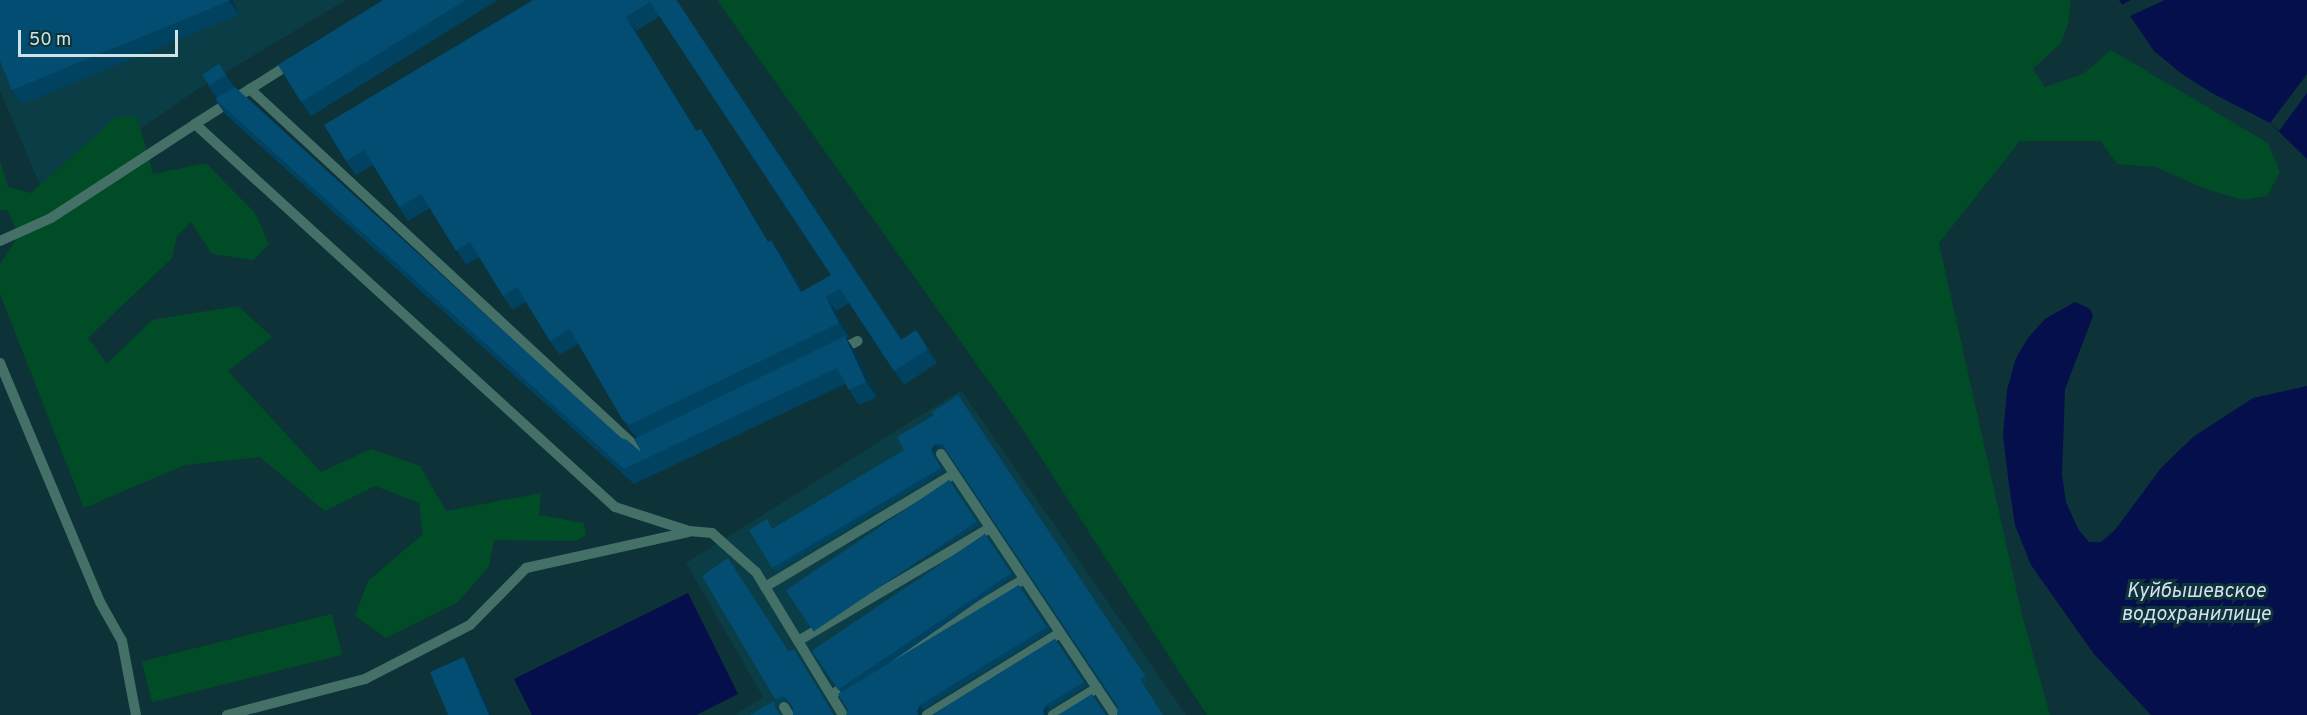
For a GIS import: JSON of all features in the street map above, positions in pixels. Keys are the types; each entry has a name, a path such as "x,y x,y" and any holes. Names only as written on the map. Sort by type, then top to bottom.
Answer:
{"lane":[{"path":"0,241 51,218 300,57"},
{"path":"250,90 636,447 641,447 661,437"},
{"path":"195,124 615,507 689,531 712,533 756,572 843,715"},
{"path":"827,356 858,341"},
{"path":"0,363 100,602 122,641 136,715"},
{"path":"941,454 1115,715"},
{"path":"765,587 954,474"},
{"path":"798,641 990,528"},
{"path":"227,715 365,679 471,625 526,568 689,531"},
{"path":"831,695 1024,579"},
{"path":"927,715 1060,633"},
{"path":"1053,715 1097,688"}],"shaded area":[{"path":"0,0 346,0 198,89 44,195 0,90"},
{"path":"961,390 1186,715 735,715 763,697 686,563"}],"green space":[{"path":"717,0 2071,0 2068,24 2061,43 2033,69 2045,87 2083,74 2111,50 2268,143 2280,172 2267,196 2243,200 2206,189 2155,167 2117,164 2100,141 2020,141 1939,243 2022,615 2050,715 1207,715 1020,425"},
{"path":"137,116 153,174 206,163 255,213 269,244 253,260 212,254 191,222 177,236 172,258 88,338 107,364 152,320 238,306 272,337 228,371 321,472 371,449 420,466 446,511 541,493 539,515 584,523 586,535 576,541 494,540 489,566 458,602 386,638 355,616 368,581 423,534 419,503 375,486 325,511 260,457 185,465 84,508 0,294 0,264 19,235 7,210 0,210 0,161 8,187 31,193 116,117"},
{"path":"332,614 342,655 152,702 142,661"}],"water":[{"path":"2119,0 2307,0 2307,159 2270,123 2212,93 2182,74 2154,51"},
{"name":"Куйбышевское водохранилище","path":"2075,302 2090,309 2093,316 2065,389 2062,475 2066,502 2078,529 2089,542 2101,542 2115,530 2161,468 2193,437 2253,398 2307,386 2307,715 2151,715 2094,654 2031,565 2015,525 2009,485 2003,435 2007,390 2016,358 2028,338 2045,319"},
{"path":"688,593 738,694 696,715 532,715 514,679"}],"pier":[{"path":"2131,0 2165,0 2128,17 2121,5"},
{"path":"2307,74 2307,93 2279,131 2270,123"}],"building":[{"path":"0,0 229,1 12,90 0,61"},
{"path":"383,0 466,0 301,102 278,65"},
{"path":"533,0 676,0 901,340 916,330 928,349 894,371 840,289 826,297 839,323 629,425 622,419 570,329 550,341 517,287 503,296 470,242 456,251 421,194 399,207 364,150 346,161 324,125","holes":["650,2 831,275 801,292 771,240 768,242 701,129 696,131 626,17"]},
{"path":"219,64 226,75 209,86 202,75"},
{"path":"235,87 621,438 627,440 642,453 634,439 845,336 866,382 849,390 837,368 624,469 215,99"},
{"path":"958,395 1145,676 1140,679 1163,715 1117,715 1118,707 942,444 935,444 931,450 941,468 772,568 749,530 767,519 772,529 904,450 897,437 934,415 932,412"},
{"path":"949,480 977,521 814,632 786,590"},
{"path":"985,534 1011,573 838,690 812,651"},
{"path":"728,558 789,652 794,649 834,715 793,715 793,707 784,696 775,699 702,576"},
{"path":"1019,585 1047,627 920,705 918,715 846,715 848,710 838,694"},
{"path":"1055,639 1084,682 1046,705 1044,715 932,715"},
{"path":"464,657 489,715 448,715 430,672"},
{"path":"1092,694 1106,715 1058,715"},
{"path":"774,701 781,715 750,715"}]}
